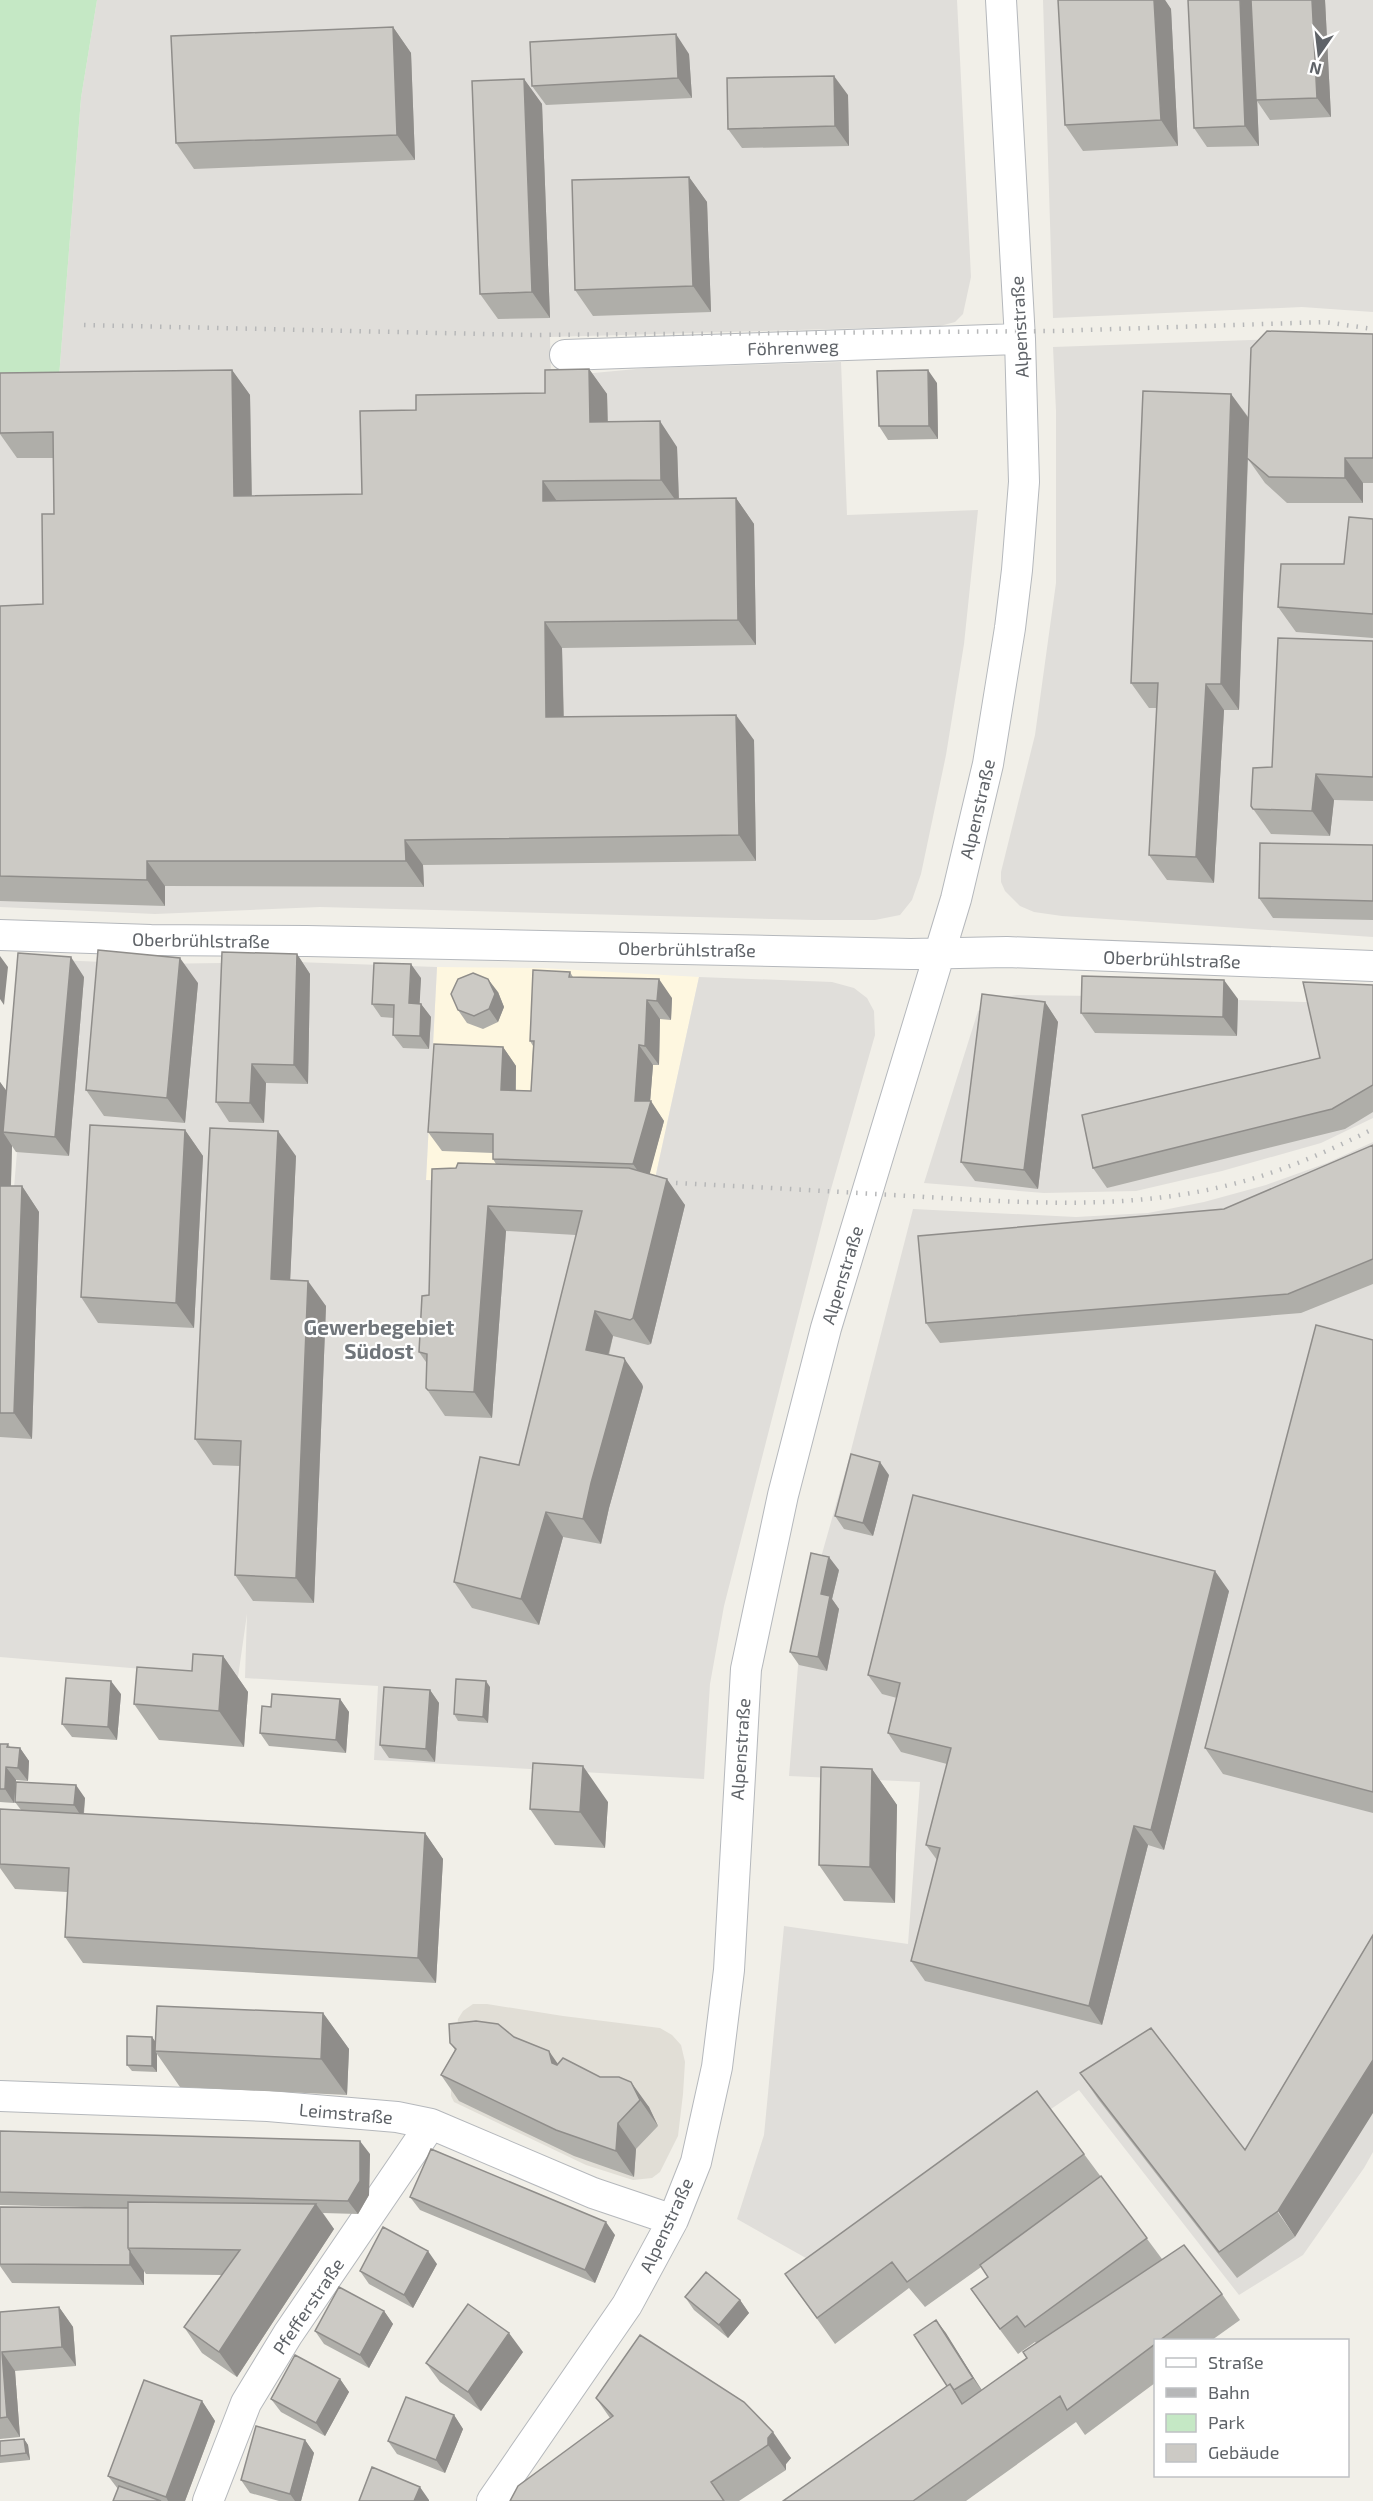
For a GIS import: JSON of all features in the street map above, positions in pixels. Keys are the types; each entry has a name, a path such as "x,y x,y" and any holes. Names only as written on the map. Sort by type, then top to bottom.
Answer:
{"street":[{"name":"Alpenstraße","path":"492,2501 627,2305 673,2220 696,2162 711,2099 722,2036 729,1970 746,1669 783,1495 826,1328 970,847 986,774 1010,628 1024,482 1020,339 1001,0"},
{"name":"Föhrenweg","path":"565,355 1020,339"},
{"name":"Oberbrühlstraße","path":"0,935 151,940 939,954 1007,951 1373,966"},
{"name":"Leimstraße","path":"0,2096 326,2110 397,2117 431,2124 593,2193 673,2220"},
{"name":"Pfefferstraße","path":"208,2501 246,2403 288,2334 431,2124"}],"shaded area":[{"path":"97,0 957,0 971,277 963,314 955,322 940,326 550,337 551,377 647,368 841,362 847,515 978,510 964,644 946,755 921,874 912,900 900,915 875,920 814,920 320,907 155,914 0,907 0,405 58,390 81,98"},
{"path":"1043,0 1373,0 1373,312 1302,307 1053,318"},
{"path":"1337,337 1373,340 1373,937 1062,916 1034,912 1020,906 1005,891 1001,882 1001,872 1035,735 1056,583 1056,411 1053,347"},
{"path":"33,959 151,964 296,962 437,967 426,1180 653,1188 699,977 832,982 854,988 867,998 874,1011 875,1035 829,1196 724,1606 710,1684 704,1779 374,1760 378,1686 245,1678 247,1614 238,1677 0,1657 0,1212 12,1212"},
{"path":"437,967 542,968 699,977 653,1188 426,1180"},
{"path":"1017,995 1373,1004 1373,1118 1321,1143 1222,1171 1136,1191 1044,1193 924,1183 978,1011 996,998"},
{"path":"1373,1142 1373,2152 1303,2255 1239,2295 1079,2090 820,2266 737,2219 764,2135 784,1926 908,1944 920,1782 789,1776 798,1666 818,1568 848,1462 913,1209 1076,1217 1148,1213 1204,1202 1266,1185 1327,1163"},
{"path":"473,2004 660,2028 672,2035 681,2045 685,2062 683,2094 678,2136 660,2172 652,2178 633,2180 586,2165 454,2102 451,2096 451,2076 458,2019 463,2011"}],"green space":[{"path":"0,0 97,0 81,98 58,390 0,394"}],"building":[{"path":"1058,0 1154,0 1161,120 1065,125"},
{"path":"1188,0 1240,0 1245,126 1194,128"},
{"path":"1251,0 1312,0 1317,98 1256,100"},
{"path":"393,27 397,135 176,143 171,36"},
{"path":"676,34 678,78 532,86 530,42"},
{"path":"834,76 835,126 728,129 727,78"},
{"path":"524,79 532,292 480,294 472,81"},
{"path":"689,177 693,286 575,290 572,180"},
{"path":"1267,331 1373,334 1373,458 1345,458 1345,478 1269,477 1247,458 1251,348"},
{"path":"589,369 590,422 660,421 661,480 543,481 543,501 736,498 738,620 545,622 546,717 736,715 739,835 405,840 406,861 147,861 147,880 0,876 0,606 43,604 42,514 54,514 53,432 0,433 0,373 232,370 234,496 362,494 360,411 416,410 416,395 545,393 545,370"},
{"path":"928,370 929,426 879,426 877,371"},
{"path":"1143,391 1231,394 1221,684 1206,684 1196,857 1149,855 1158,683 1131,683"},
{"path":"1349,517 1373,519 1373,614 1278,607 1281,564 1344,564"},
{"path":"1278,638 1373,641 1373,777 1316,774 1312,811 1253,809 1251,806 1253,768 1272,767"},
{"path":"1260,843 1373,845 1373,901 1259,898"},
{"path":"98,950 180,958 167,1098 86,1090"},
{"path":"222,952 297,954 294,1065 252,1064 250,1103 216,1102"},
{"path":"18,953 71,957 55,1137 3,1132"},
{"path":"374,963 411,964 409,1003 421,1004 420,1036 393,1035 394,1005 372,1004"},
{"path":"533,970 570,972 569,977 659,979 657,1001 647,1000 645,1046 639,1045 635,1101 651,1101 633,1164 493,1159 493,1134 428,1132 434,1044 503,1047 501,1090 531,1091 534,1041 530,1041"},
{"path":"473,973 488,979 495,994 489,1009 474,1016 458,1010 451,994 458,979"},
{"path":"1082,976 1224,980 1223,1017 1081,1013"},
{"path":"1303,982 1373,985 1373,1085 1332,1109 1093,1168 1082,1115 1320,1058"},
{"path":"982,994 1045,1002 1024,1170 961,1162"},
{"path":"90,1125 185,1130 176,1303 81,1297"},
{"path":"210,1128 278,1131 271,1279 308,1281 296,1578 235,1575 241,1441 195,1439"},
{"path":"1373,1145 1373,1259 1288,1294 926,1323 918,1236 1224,1209"},
{"path":"458,1163 629,1168 667,1179 633,1318 630,1320 595,1311 586,1350 624,1358 625,1361 583,1519 546,1512 521,1599 454,1582 480,1457 519,1465 582,1211 488,1206 474,1392 428,1390 426,1388 427,1354 419,1352 422,1296 429,1295 432,1169 456,1168"},
{"path":"0,1186 22,1186 14,1413 0,1413"},
{"path":"1316,1325 1373,1340 1373,1792 1205,1748"},
{"path":"851,1454 880,1462 863,1523 835,1516"},
{"path":"913,1495 1215,1571 1151,1830 1134,1826 1089,2006 911,1961 940,1848 926,1845 951,1748 888,1733 900,1683 868,1675"},
{"path":"811,1553 829,1557 821,1594 830,1596 818,1657 790,1652"},
{"path":"193,1654 223,1656 219,1711 134,1704 137,1667 192,1671"},
{"path":"66,1678 111,1681 108,1727 62,1724"},
{"path":"456,1679 486,1681 483,1717 454,1714"},
{"path":"384,1687 430,1690 426,1749 380,1745"},
{"path":"272,1694 340,1699 336,1740 260,1733 262,1706 271,1707"},
{"path":"0,1744 20,1748 18,1768 6,1767 5,1789 0,1789"},
{"path":"533,1763 583,1766 580,1812 530,1809"},
{"path":"821,1767 872,1769 870,1867 819,1865"},
{"path":"16,1782 76,1785 74,1805 15,1802"},
{"path":"0,1809 425,1833 418,1958 65,1937 69,1868 0,1864"},
{"path":"1373,1935 1373,2060 1278,2211 1219,2252 1080,2073 1151,2028 1245,2150"},
{"path":"157,2006 323,2013 321,2059 155,2051"},
{"path":"476,2021 498,2024 514,2037 549,2051 552,2063 557,2065 563,2058 600,2077 619,2077 631,2082 640,2100 618,2123 616,2151 556,2130 441,2075 456,2049 450,2043 449,2024"},
{"path":"127,2036 152,2037 152,2066 127,2065"},
{"path":"1037,2091 1084,2154 907,2282 892,2262 817,2318 785,2274"},
{"path":"0,2131 360,2141 360,2181 348,2201 0,2192"},
{"path":"431,2149 606,2222 585,2270 410,2197"},
{"path":"1101,2176 1147,2238 1025,2327 1017,2316 1000,2329 971,2289 988,2277 980,2265"},
{"path":"128,2202 316,2204 219,2352 184,2327 240,2250 128,2248"},
{"path":"0,2207 128,2208 130,2265 0,2264"},
{"path":"383,2227 428,2251 404,2295 360,2271"},
{"path":"1184,2245 1222,2294 1161,2339 1154,2339 1154,2345 1067,2410 1060,2396 913,2501 783,2501 950,2384 962,2404 1027,2358 1023,2352"},
{"path":"706,2272 740,2300 719,2325 685,2297"},
{"path":"339,2287 384,2311 360,2355 315,2331"},
{"path":"468,2304 509,2333 468,2392 426,2363"},
{"path":"59,2307 62,2347 2,2352 7,2417 0,2418 0,2312"},
{"path":"936,2320 973,2378 954,2390 950,2384 947,2386 914,2335"},
{"path":"640,2335 744,2402 773,2432 768,2438 768,2445 711,2482 724,2501 510,2501 518,2486 613,2416 596,2398"},
{"path":"295,2355 340,2379 316,2423 271,2399"},
{"path":"144,2380 202,2401 166,2497 108,2476"},
{"path":"406,2397 454,2415 436,2460 388,2441"},
{"path":"256,2426 305,2440 290,2494 241,2480"},
{"path":"24,2439 26,2453 0,2456 0,2441"},
{"path":"372,2467 420,2487 414,2501 359,2501"},
{"path":"119,2486 161,2501 113,2501"}],"railway":[{"path":"84,325 530,335 1055,331 1325,322 1373,329"},
{"path":"676,1183 1002,1201 1078,1203 1116,1201 1192,1193 1248,1180 1302,1161 1373,1129"}],"district":[{"name":"Gewerbegebiet Südost","path":"379,1338"}]}
